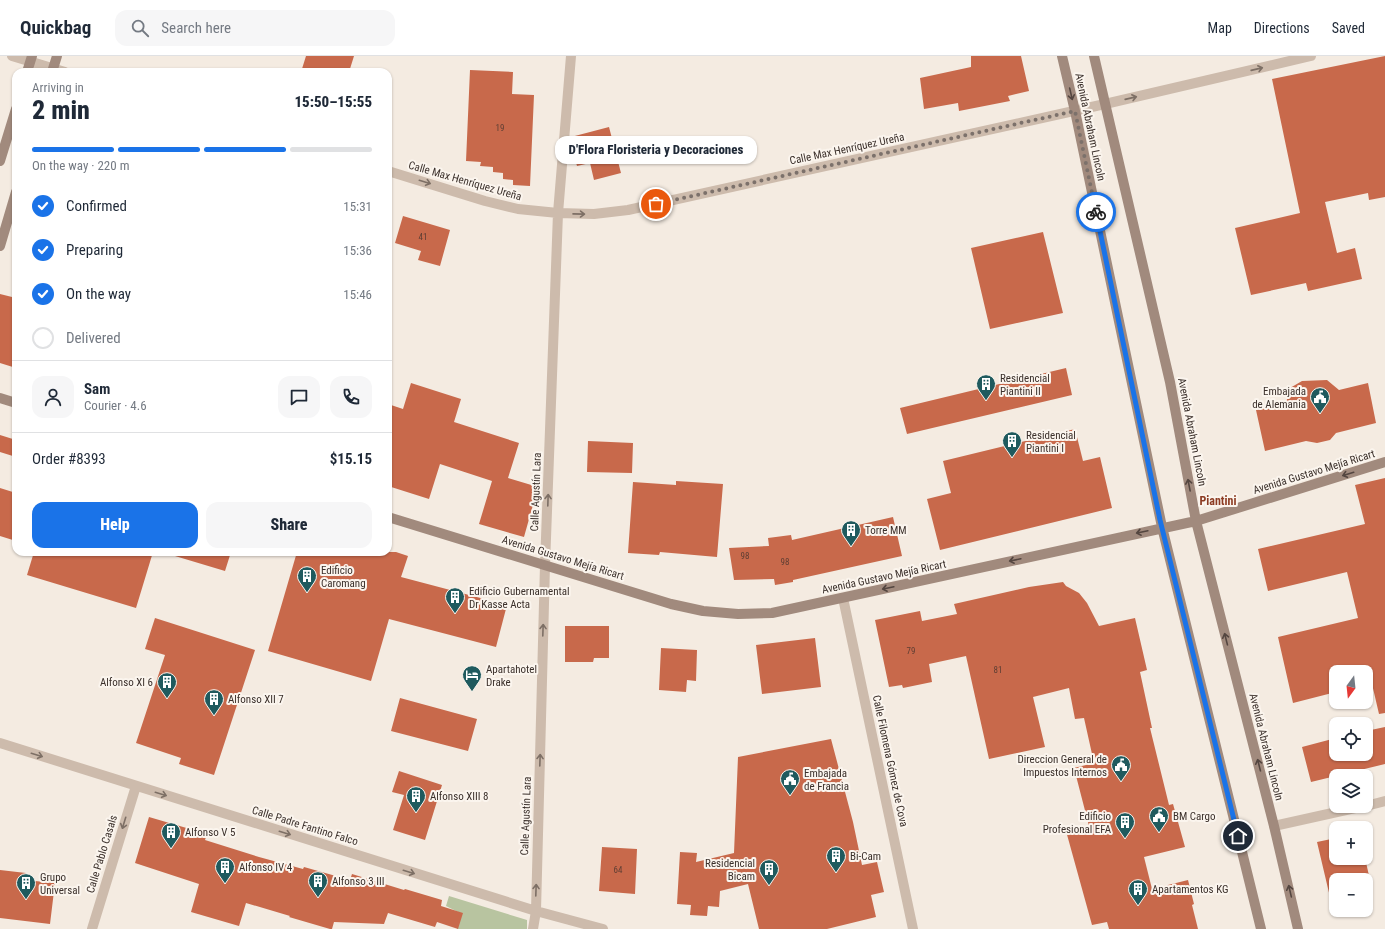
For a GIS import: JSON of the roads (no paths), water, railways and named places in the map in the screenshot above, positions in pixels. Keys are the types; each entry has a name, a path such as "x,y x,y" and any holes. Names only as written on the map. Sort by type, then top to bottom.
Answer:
{"main road":[{"path":"53,68 57,56"},
{"name":"Avenida Abraham Lincoln","path":"1062,56 1075,111 1162,527 1261,929"},
{"name":"Avenida Abraham Lincoln","path":"1094,56 1170,382 1196,521 1274,826 1298,929"},
{"path":"0,161 12,122"},
{"path":"0,246 12,206"},
{"path":"0,398 12,402"},
{"name":"Avenida Gustavo Mejía Ricart","path":"392,518 671,604 703,611 738,614 772,613 1162,527 1196,521 1385,462"}],"street":[{"path":"12,56 31,59 48,68"},
{"name":"Calle Agustín Lara","path":"533,929 536,911 545,566 558,214 571,56"},
{"name":"Calle Max Henríquez Ureña","path":"392,172 486,201 518,209 558,214 594,214 628,210 1075,111 1311,56"},
{"name":"Calle Filomena Gómez de Cova","path":"843,598 913,929"},
{"name":"Calle Padre Fantino Falco","path":"0,743 536,911 603,929"},
{"name":"Calle Pablo Casals","path":"92,929 136,786"},
{"path":"1373,804 1385,801"},
{"path":"1274,826 1333,813"}],"place":[{"name":"D'Flora Floristeria y Decoraciones","path":"656,204"},
{"name":"Residencial Piantini II","path":"986,401"},
{"name":"Embajada de Alemania","path":"1320,414"},
{"name":"Residencial Piantini I","path":"1012,458"},
{"name":"Torre MM","path":"851,547"},
{"name":"Edificio Caromang","path":"307,593"},
{"name":"Edificio Gubernamental Dr Kasse Acta","path":"455,614"},
{"name":"Apartahotel Drake","path":"472,692"},
{"name":"Alfonso XI 6","path":"167,699"},
{"name":"Alfonso XII 7","path":"214,716"},
{"name":"Direccion General de Impuestos Internos","path":"1121,782"},
{"name":"Embajada de Francia","path":"790,796"},
{"name":"Alfonso XIII 8","path":"416,813"},
{"name":"BM Cargo","path":"1159,833"},
{"name":"Edificio Profesional EFA","path":"1125,839"},
{"name":"Alfonso V 5","path":"171,849"},
{"name":"Bi-Cam","path":"836,873"},
{"name":"Alfonso IV 4","path":"225,884"},
{"name":"Residencial Bicam","path":"769,886"},
{"name":"Alfonso 3 III","path":"318,898"},
{"name":"Grupo Universal","path":"26,900"},
{"name":"Apartamentos KG","path":"1138,906"}],"district":[{"name":"Piantini","path":"1218,501"}]}
